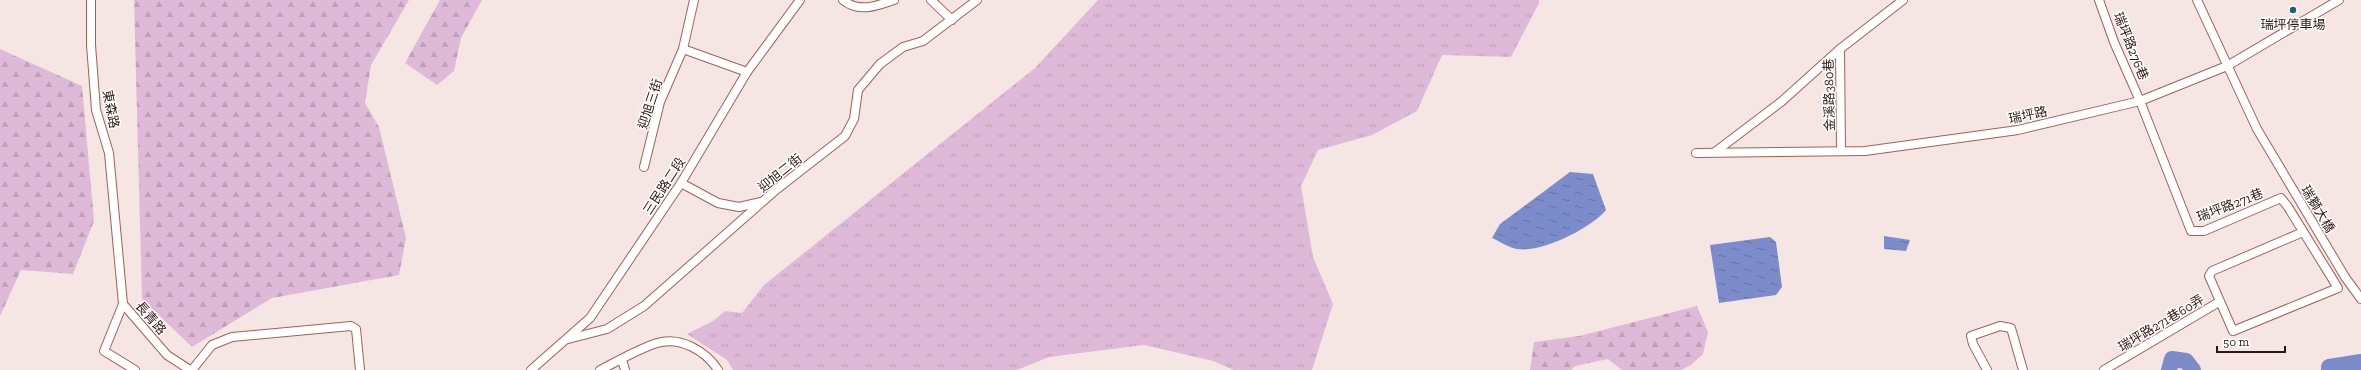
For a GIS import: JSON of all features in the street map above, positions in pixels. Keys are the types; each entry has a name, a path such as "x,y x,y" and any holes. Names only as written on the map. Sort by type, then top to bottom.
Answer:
{"street":[{"name":"東森路","path":"91,0 91,45 96,110 109,153 114,221"},
{"name":"迎旭三街","path":"644,167 660,102 683,49 694,0"},
{"name":"三民路二段","path":"531,370 568,339 590,318 681,183 747,72 800,0"},
{"path":"843,0 859,8 873,7 894,0"},
{"path":"931,0 952,20"},
{"name":"迎旭二街","path":"568,339 608,329 644,306 763,201 845,136 854,119 858,90 880,64 903,47 923,41 977,0"},
{"name":"金溪路380巷","path":"1841,149 1840,49 1903,0"},
{"name":"瑞坪路276巷","path":"2099,0 2114,42 2140,101"},
{"name":"瑞獅大橋","path":"2197,0 2257,129 2345,277 2361,299"},
{"name":"瑞坪路","path":"1696,153 1841,149 1865,151 2018,130 2140,101 2228,66 2339,0"},
{"path":"683,49 747,72"},
{"path":"1715,152 1781,102 1840,49"},
{"name":"瑞坪路271巷","path":"2140,101 2191,231 2204,231 2281,198 2303,232"},
{"path":"681,183 718,203 739,207 763,201"},
{"name":"長青路","path":"114,221 123,304 168,355 191,370"},
{"path":"2219,302 2233,331 2338,288 2303,232"},
{"name":"瑞坪路271巷60弄","path":"2104,370 2219,302 2209,276 2212,271 2303,232"},
{"path":"123,304 104,351 122,367 135,370"},
{"path":"191,370 212,345 232,337 351,326 356,330 360,370"},
{"path":"1987,370 1973,344 1971,336 2000,326 2010,328 2024,370"},
{"path":"600,370 657,343 675,342 707,355 718,370"},
{"path":"622,360 625,370"}],"green space":[{"path":"134,0 409,0 371,65 365,103 379,127 406,238 399,275 272,298 192,347 142,299"},
{"path":"440,0 482,0 461,38 454,71 437,85 405,63"},
{"path":"1098,0 1539,0 1539,3 1511,57 1442,55 1417,111 1372,135 1318,150 1301,186 1313,257 1333,304 1312,370 1234,370 1213,361 1144,345 1049,357 1017,370 733,370 727,360 687,334 713,321 725,311 742,313 764,285 1035,68"},
{"path":"0,49 82,86 94,221 73,274 21,270 0,316"},
{"path":"1697,306 1708,332 1703,354 1691,365 1681,370 1622,370 1608,359 1575,366 1571,370 1530,370 1534,342 1579,336"}],"water":[{"path":"1570,172 1593,174 1606,210 1599,217 1565,238 1539,247 1517,249 1507,246 1492,238 1500,224"},
{"path":"1884,236 1910,240 1906,251 1884,249"},
{"path":"1770,237 1776,242 1782,287 1776,295 1719,303 1710,245"}],"waterway":[{"path":"2169,370 2172,359 2186,361 2193,370"},
{"path":"2329,370 2329,367 2361,362"}],"place":[{"name":"瑞坪停車場","path":"2293,10"}]}
